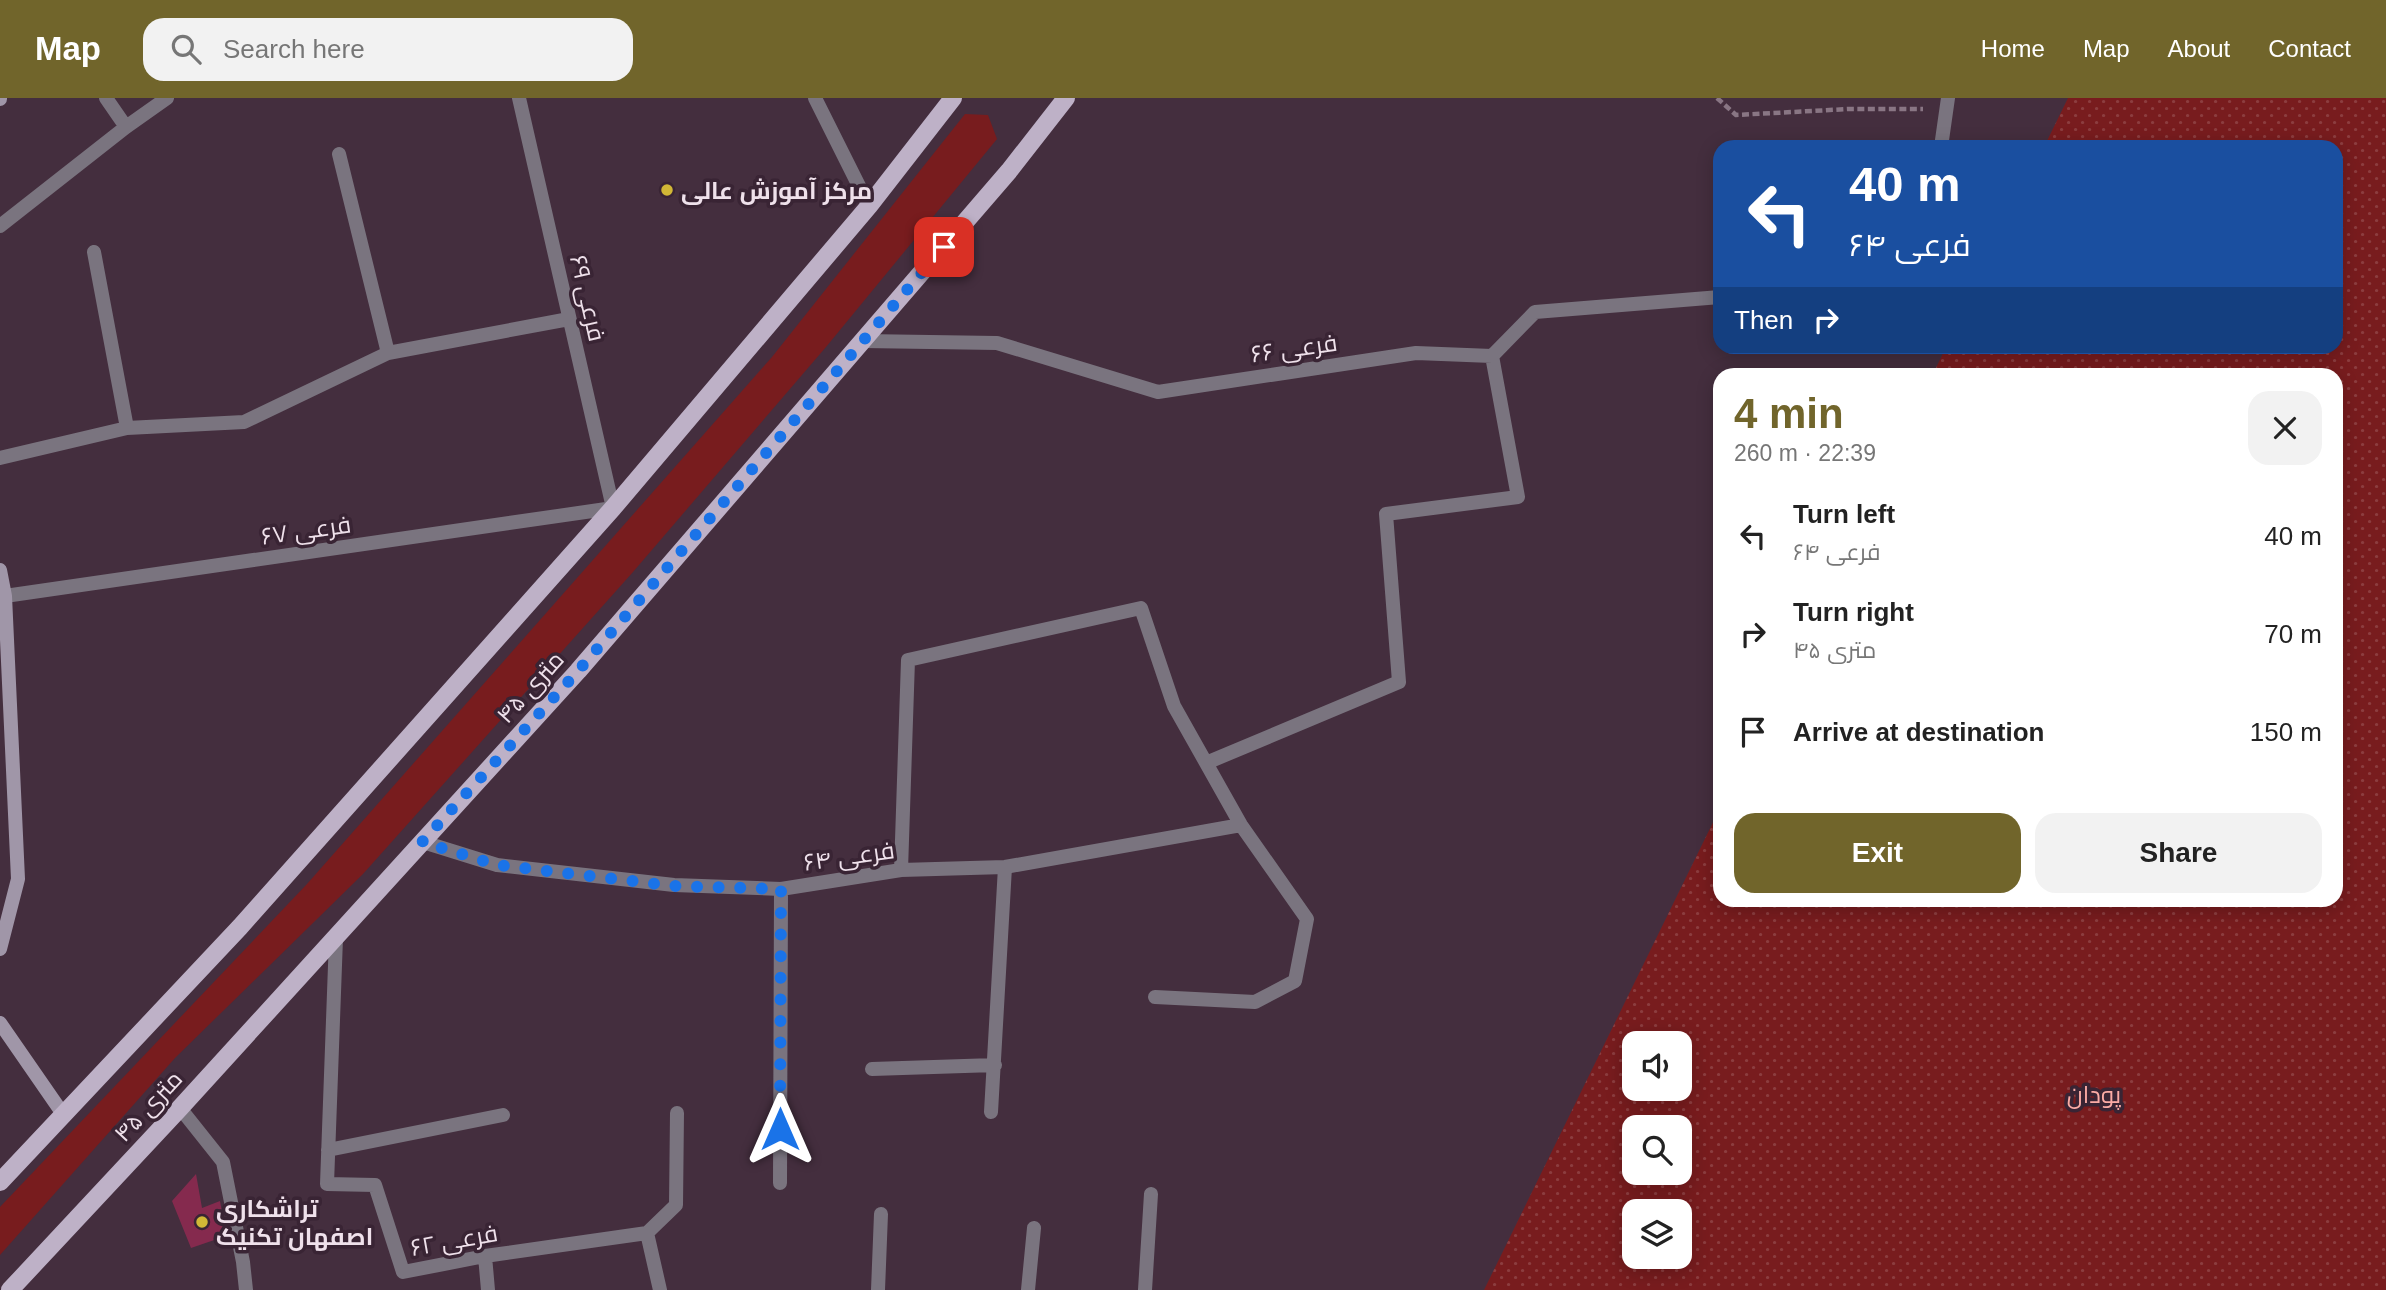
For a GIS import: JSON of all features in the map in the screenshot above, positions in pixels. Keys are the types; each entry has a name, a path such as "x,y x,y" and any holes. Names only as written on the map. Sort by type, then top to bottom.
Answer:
{"main road":[{"path":"0,1182 240,927 613,508 869,206 953,98"},
{"name":"۴۵ متری","path":"10,1290 180,1108 578,671 1009,171 1066,98"}],"street":[{"path":"106,98 126,127"},
{"path":"0,226 167,98"},
{"name":"فرعی ۶۹","path":"519,98 613,508"},
{"path":"815,98 869,206"},
{"path":"1942,140 1947,104"},
{"path":"339,154 388,353"},
{"path":"94,253 127,428"},
{"path":"1206,763 1399,682 1386,514 1518,497 1492,356 1535,312 1713,298"},
{"path":"0,458 127,428 244,422 388,353 569,319"},
{"name":"فرعی ۶۶","path":"863,341 997,343 1158,392 1416,353 1492,356"},
{"name":"فرعی ۶۷","path":"5,596 613,508"},
{"path":"0,570 5,596 18,879 0,949"},
{"path":"901,870 908,660 1142,608 1174,706 1241,825 1307,919 1295,981 1255,1002 1155,998"},
{"name":"فرعی ۶۴","path":"422,842 497,865 674,886 781,889 901,870 1005,867 1241,825"},
{"path":"991,1112 1005,867"},
{"path":"780,1183 781,889"},
{"name":"فرعی ۶۲","path":"335,938 327,1184 375,1185 403,1272 485,1256 647,1233"},
{"path":"0,1023 63,1114"},
{"path":"872,1069 995,1065"},
{"path":"180,1108 223,1162 246,1290"},
{"path":"660,1290 647,1233 676,1205 677,1113"},
{"path":"328,1150 503,1115"},
{"path":"1145,1290 1151,1194"},
{"path":"878,1290 881,1214"},
{"path":"1028,1290 1034,1228"},
{"path":"485,1256 488,1290"}],"path":[{"path":"1717,98 1736,115 1947,104"}],"green space":[{"name":"پودان","path":"2068,98 2386,98 2386,1290 1484,1290 1713,822 1713,907 2343,907 2343,368 1936,368 1943,354 2343,354 2343,140 2047,140"},
{"path":"965,114 988,115 997,139 826,347 633,572 363,874 175,1058 0,1255 0,1207 307,884 772,357"}],"building":[{"name":"تراشکاری اصفهان تکنیک","path":"196,1174 202,1208 220,1201 226,1236 191,1248 172,1201"}],"place":[{"name":"مرکز آموزش عالی","path":"667,190"},
{"name":"تراشکاری اصفهان تکنیک","path":"202,1222"}],"route":[{"path":"780,1129 781,889 674,886 497,865 422,842 578,671 944,247"}]}
